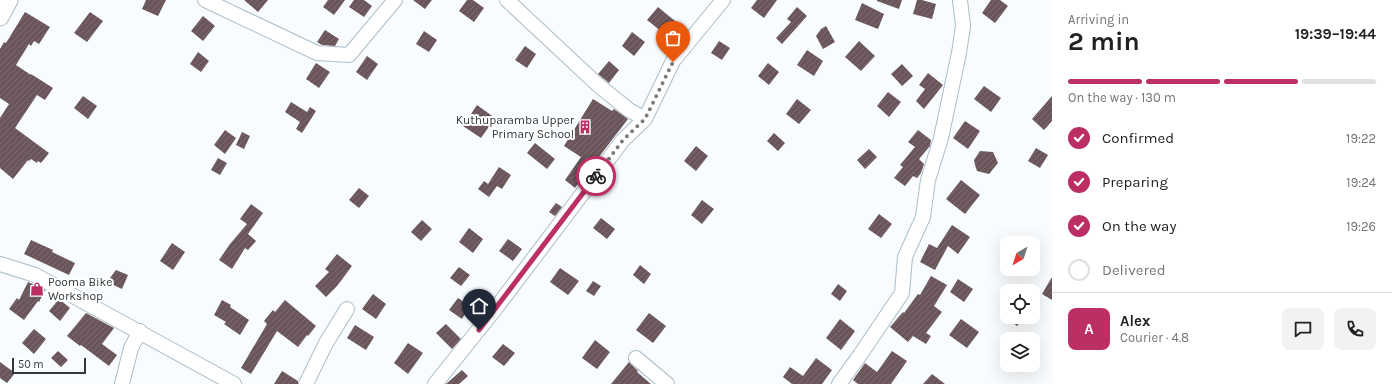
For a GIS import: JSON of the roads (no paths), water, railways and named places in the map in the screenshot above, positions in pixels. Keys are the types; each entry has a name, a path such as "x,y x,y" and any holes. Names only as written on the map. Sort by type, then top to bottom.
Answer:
{"main road":[{"path":"0,17 10,0"}],"street":[{"path":"205,0 317,53 349,55 395,0"},
{"path":"507,0 598,85 629,110 645,119"},
{"path":"434,384 496,308 623,140 645,119 673,62 723,0"},
{"path":"839,384 860,356 902,293 905,257 923,217 928,180 940,138 960,53 963,26 960,0"},
{"path":"0,264 35,275 140,331 234,384"},
{"path":"306,384 326,343 347,309"},
{"path":"122,384 131,348 140,331"},
{"path":"636,358 667,384"}],"place":[{"name":"Kuthuparamba Upper Primary School","path":"585,127"},
{"name":"Pooma Bike Workshop","path":"37,289"}]}
